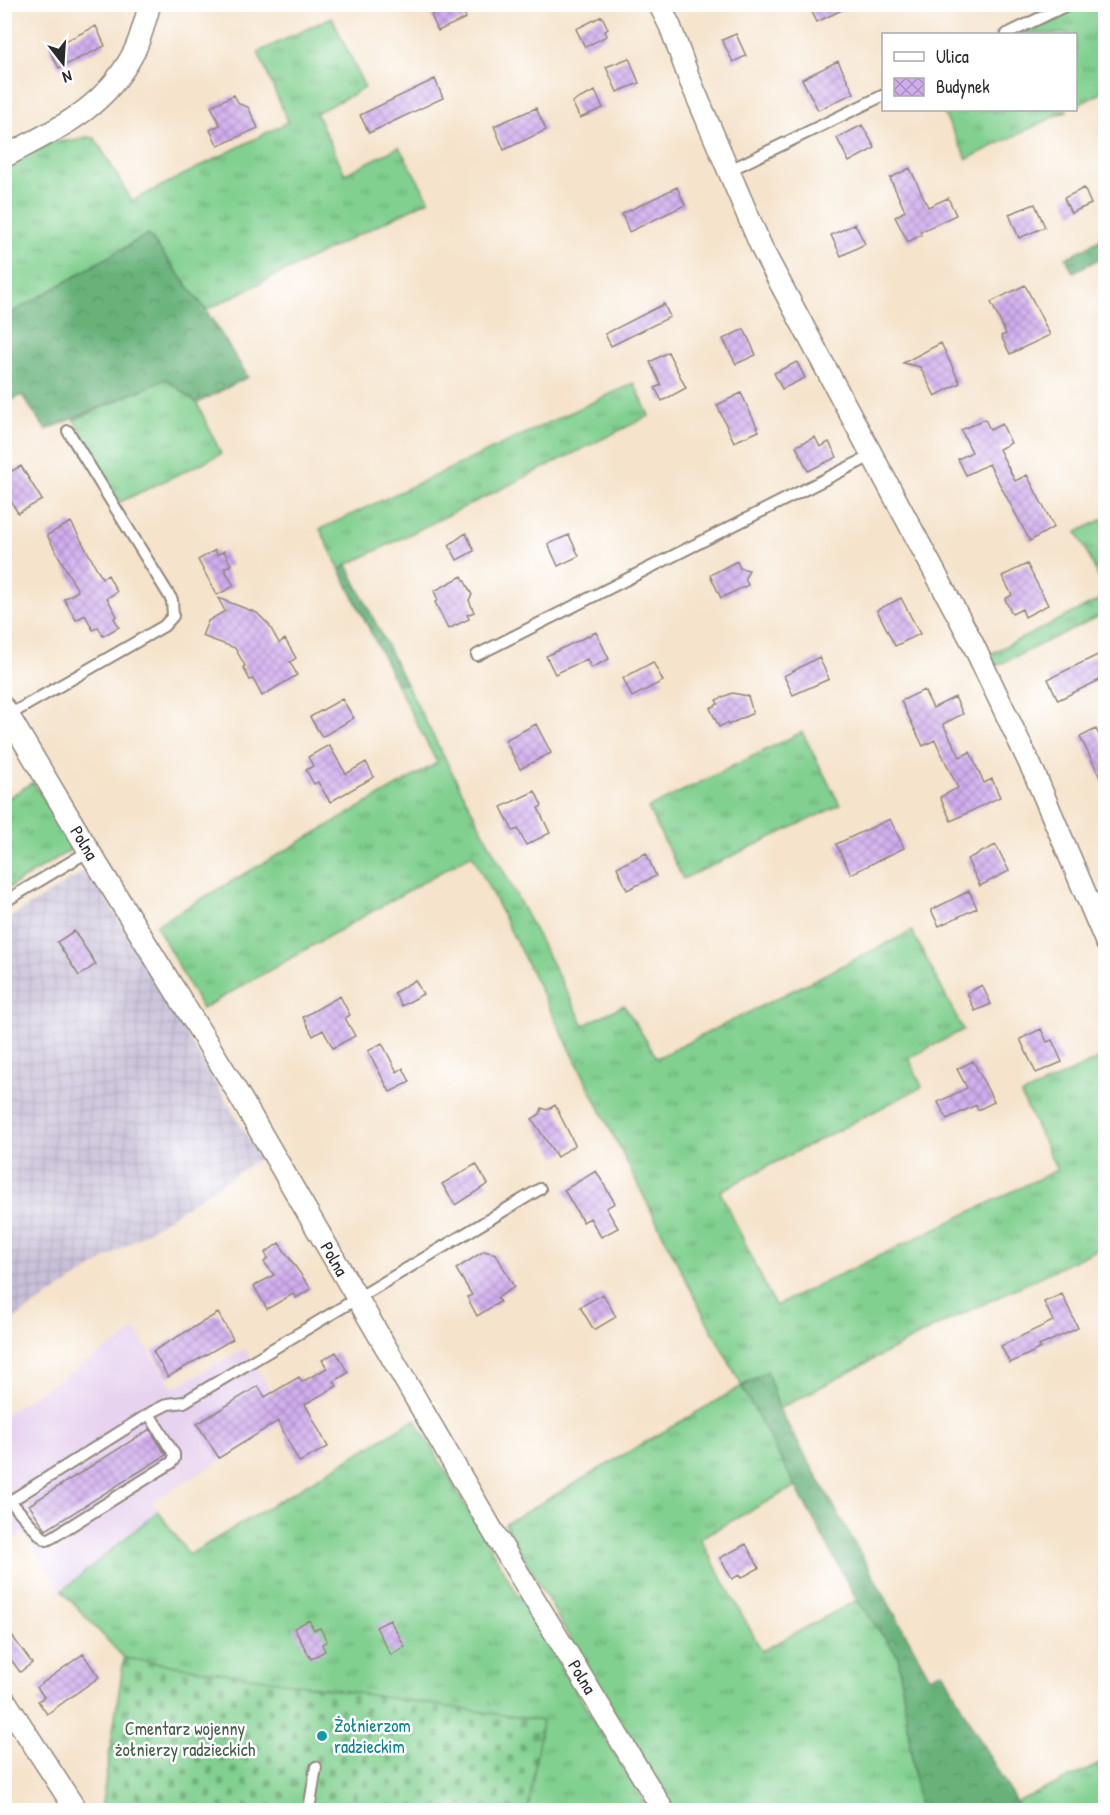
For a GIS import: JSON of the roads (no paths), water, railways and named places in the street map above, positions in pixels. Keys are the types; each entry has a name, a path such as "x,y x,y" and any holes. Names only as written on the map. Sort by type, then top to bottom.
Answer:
{"street":[{"path":"4,157 78,117 102,97 134,52 150,4"},
{"path":"659,4 763,251 986,671 1035,775 1106,942"},
{"name":"Polna","path":"7,712 89,851 229,1078 494,1533 663,1810"},
{"path":"4,1699 76,1810"}],"lane":[{"path":"1010,33 1069,4"},
{"path":"728,171 882,96"},
{"path":"7,712 164,626 173,616 172,600 68,431"},
{"path":"477,655 873,455"},
{"path":"4,902 89,851"},
{"path":"149,1414 174,1454 174,1459 53,1537 47,1540 41,1536 7,1503 149,1414 168,1404 184,1402 540,1189"},
{"path":"309,1810 316,1767"}],"place":[{"name":"Żołnierzom radzieckim","path":"322,1736"}],"park label":[{"name":"Cmentarz wojenny żołnierzy radzieckich","path":"185,1739"}]}
